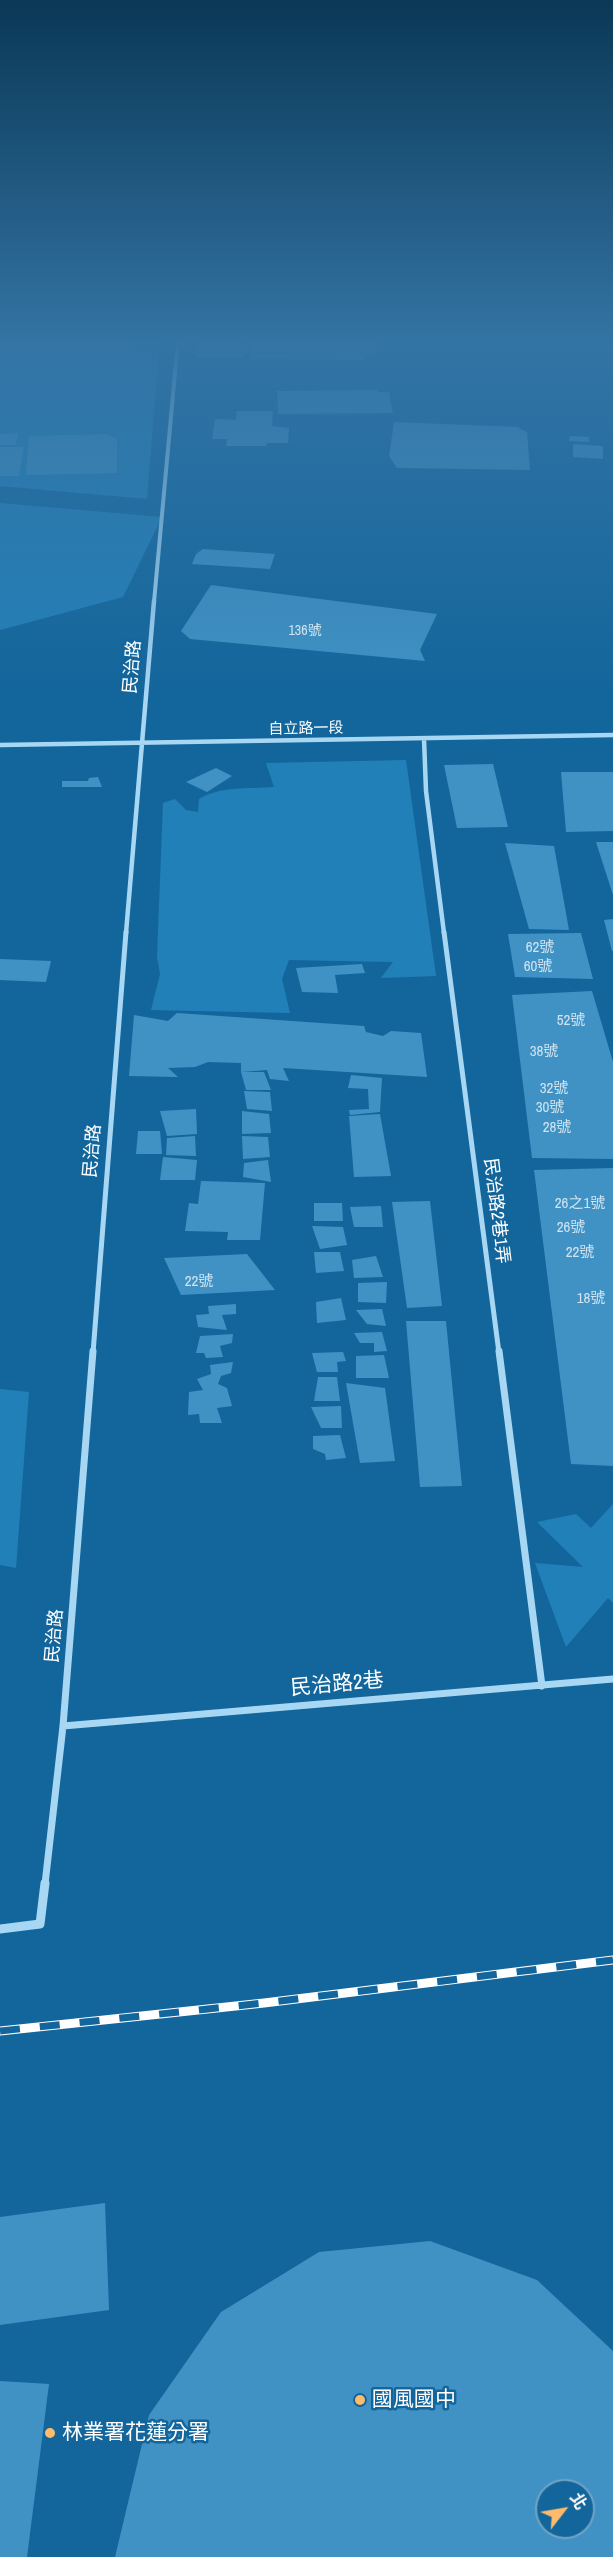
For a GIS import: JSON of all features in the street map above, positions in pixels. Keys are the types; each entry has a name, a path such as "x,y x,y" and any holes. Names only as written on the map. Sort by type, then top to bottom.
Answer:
{"street":[{"name":"民治路","path":"0,1929 40,1924 63,1726 141,743 167,459"},
{"name":"自立路一段","path":"0,745 424,740 613,735"},
{"name":"民治路2巷1弄","path":"424,740 426,791 542,1686"},
{"name":"民治路2巷","path":"63,1726 613,1679"}],"shaded area":[{"path":"0,459 150,459 147,499 0,486"},
{"path":"0,503 162,517 123,597 0,630"},
{"path":"406,760 436,976 381,978 393,962 289,960 282,979 290,1013 151,1010 160,974 157,957 163,803 175,799 186,810 198,812 199,799 216,792 274,787 266,763"},
{"path":"0,1389 29,1392 16,1568 0,1565"},
{"path":"613,1504 613,1603 608,1598 566,1647 535,1563 583,1567 537,1522 576,1514 591,1528"}],"building":[{"path":"0,459 22,459 19,476 0,476"},
{"path":"27,459 117,459 117,473 26,475"},
{"path":"391,459 529,459 530,470 397,468"},
{"path":"203,549 275,554 270,569 192,564 196,554"},
{"path":"211,585 437,614 420,650 425,661 190,639 181,631"},
{"path":"493,764 508,827 457,828 444,765"},
{"path":"216,768 232,776 207,792 186,782"},
{"path":"561,772 613,772 613,831 566,832"},
{"path":"98,777 102,787 62,787 62,781 88,781 89,778"},
{"path":"596,842 613,842 613,895"},
{"path":"505,843 554,846 569,930 529,929"},
{"path":"613,919 613,951 612,951 604,920"},
{"path":"581,933 593,979 515,977 508,934"},
{"path":"0,959 51,961 46,982 0,980"},
{"path":"362,964 365,973 335,975 338,993 302,992 296,968"},
{"path":"592,991 613,1062 613,1159 532,1158 512,995"},
{"path":"177,1013 364,1026 366,1032 383,1036 391,1031 421,1033 427,1077 283,1068 289,1081 270,1079 267,1070 241,1072 241,1063 208,1062 195,1067 168,1068 178,1077 129,1076 134,1015 168,1021"},
{"path":"241,1072 264,1072 271,1090 246,1090"},
{"path":"351,1075 382,1078 380,1112 350,1115 349,1110 369,1109 368,1089 348,1088"},
{"path":"244,1091 270,1092 272,1111 247,1109"},
{"path":"196,1109 197,1134 167,1136 160,1111"},
{"path":"242,1111 269,1114 271,1133 242,1134"},
{"path":"380,1114 391,1176 354,1177 349,1116"},
{"path":"138,1131 160,1131 162,1154 136,1154"},
{"path":"195,1136 196,1156 166,1155 167,1138"},
{"path":"242,1136 268,1137 270,1157 243,1159"},
{"path":"163,1157 197,1160 195,1180 160,1180"},
{"path":"268,1160 271,1182 243,1177 244,1163"},
{"path":"613,1168 613,1466 571,1464 534,1170"},
{"path":"201,1181 265,1183 260,1240 227,1240 228,1232 185,1231 189,1203 198,1204"},
{"path":"430,1201 442,1306 407,1308 392,1202"},
{"path":"314,1203 342,1203 343,1221 314,1221"},
{"path":"381,1206 383,1227 354,1227 350,1207"},
{"path":"312,1226 343,1227 347,1245 320,1249"},
{"path":"314,1252 340,1252 344,1271 316,1273"},
{"path":"247,1254 275,1290 181,1295 164,1258"},
{"path":"376,1256 383,1277 354,1278 352,1260"},
{"path":"387,1282 386,1303 358,1302 358,1283"},
{"path":"341,1298 346,1320 317,1323 316,1302"},
{"path":"236,1304 236,1314 222,1315 227,1330 198,1327 196,1315 209,1314 208,1306"},
{"path":"382,1309 386,1326 367,1324 356,1310"},
{"path":"406,1321 446,1321 462,1486 420,1487"},
{"path":"382,1332 387,1351 374,1352 374,1343 360,1343 354,1333"},
{"path":"233,1334 232,1343 220,1346 223,1357 206,1358 204,1353 196,1353 200,1336"},
{"path":"343,1352 346,1361 337,1362 338,1372 317,1372 312,1353"},
{"path":"384,1355 389,1378 356,1378 356,1356"},
{"path":"233,1362 231,1373 221,1376 218,1384 227,1388 232,1406 217,1408 222,1423 200,1423 199,1414 188,1415 189,1392 203,1390 197,1379 211,1374 210,1365"},
{"path":"318,1377 337,1377 340,1401 314,1401"},
{"path":"346,1383 385,1388 395,1461 360,1463"},
{"path":"341,1406 342,1428 321,1428 311,1407"},
{"path":"340,1435 346,1458 326,1460 325,1454 313,1449 313,1436"},
{"path":"105,2203 109,2310 0,2325 0,2217"},
{"path":"430,2241 537,2280 613,2351 613,2557 115,2557 149,2415 221,2312 319,2252"},
{"path":"0,2381 49,2384 27,2557 0,2557"}],"railway":[{"path":"0,2031 264,2003 613,1960"}],"place":[{"name":"國風國中","path":"360,2400"},
{"name":"林業署花蓮分署","path":"50,2433"}]}
